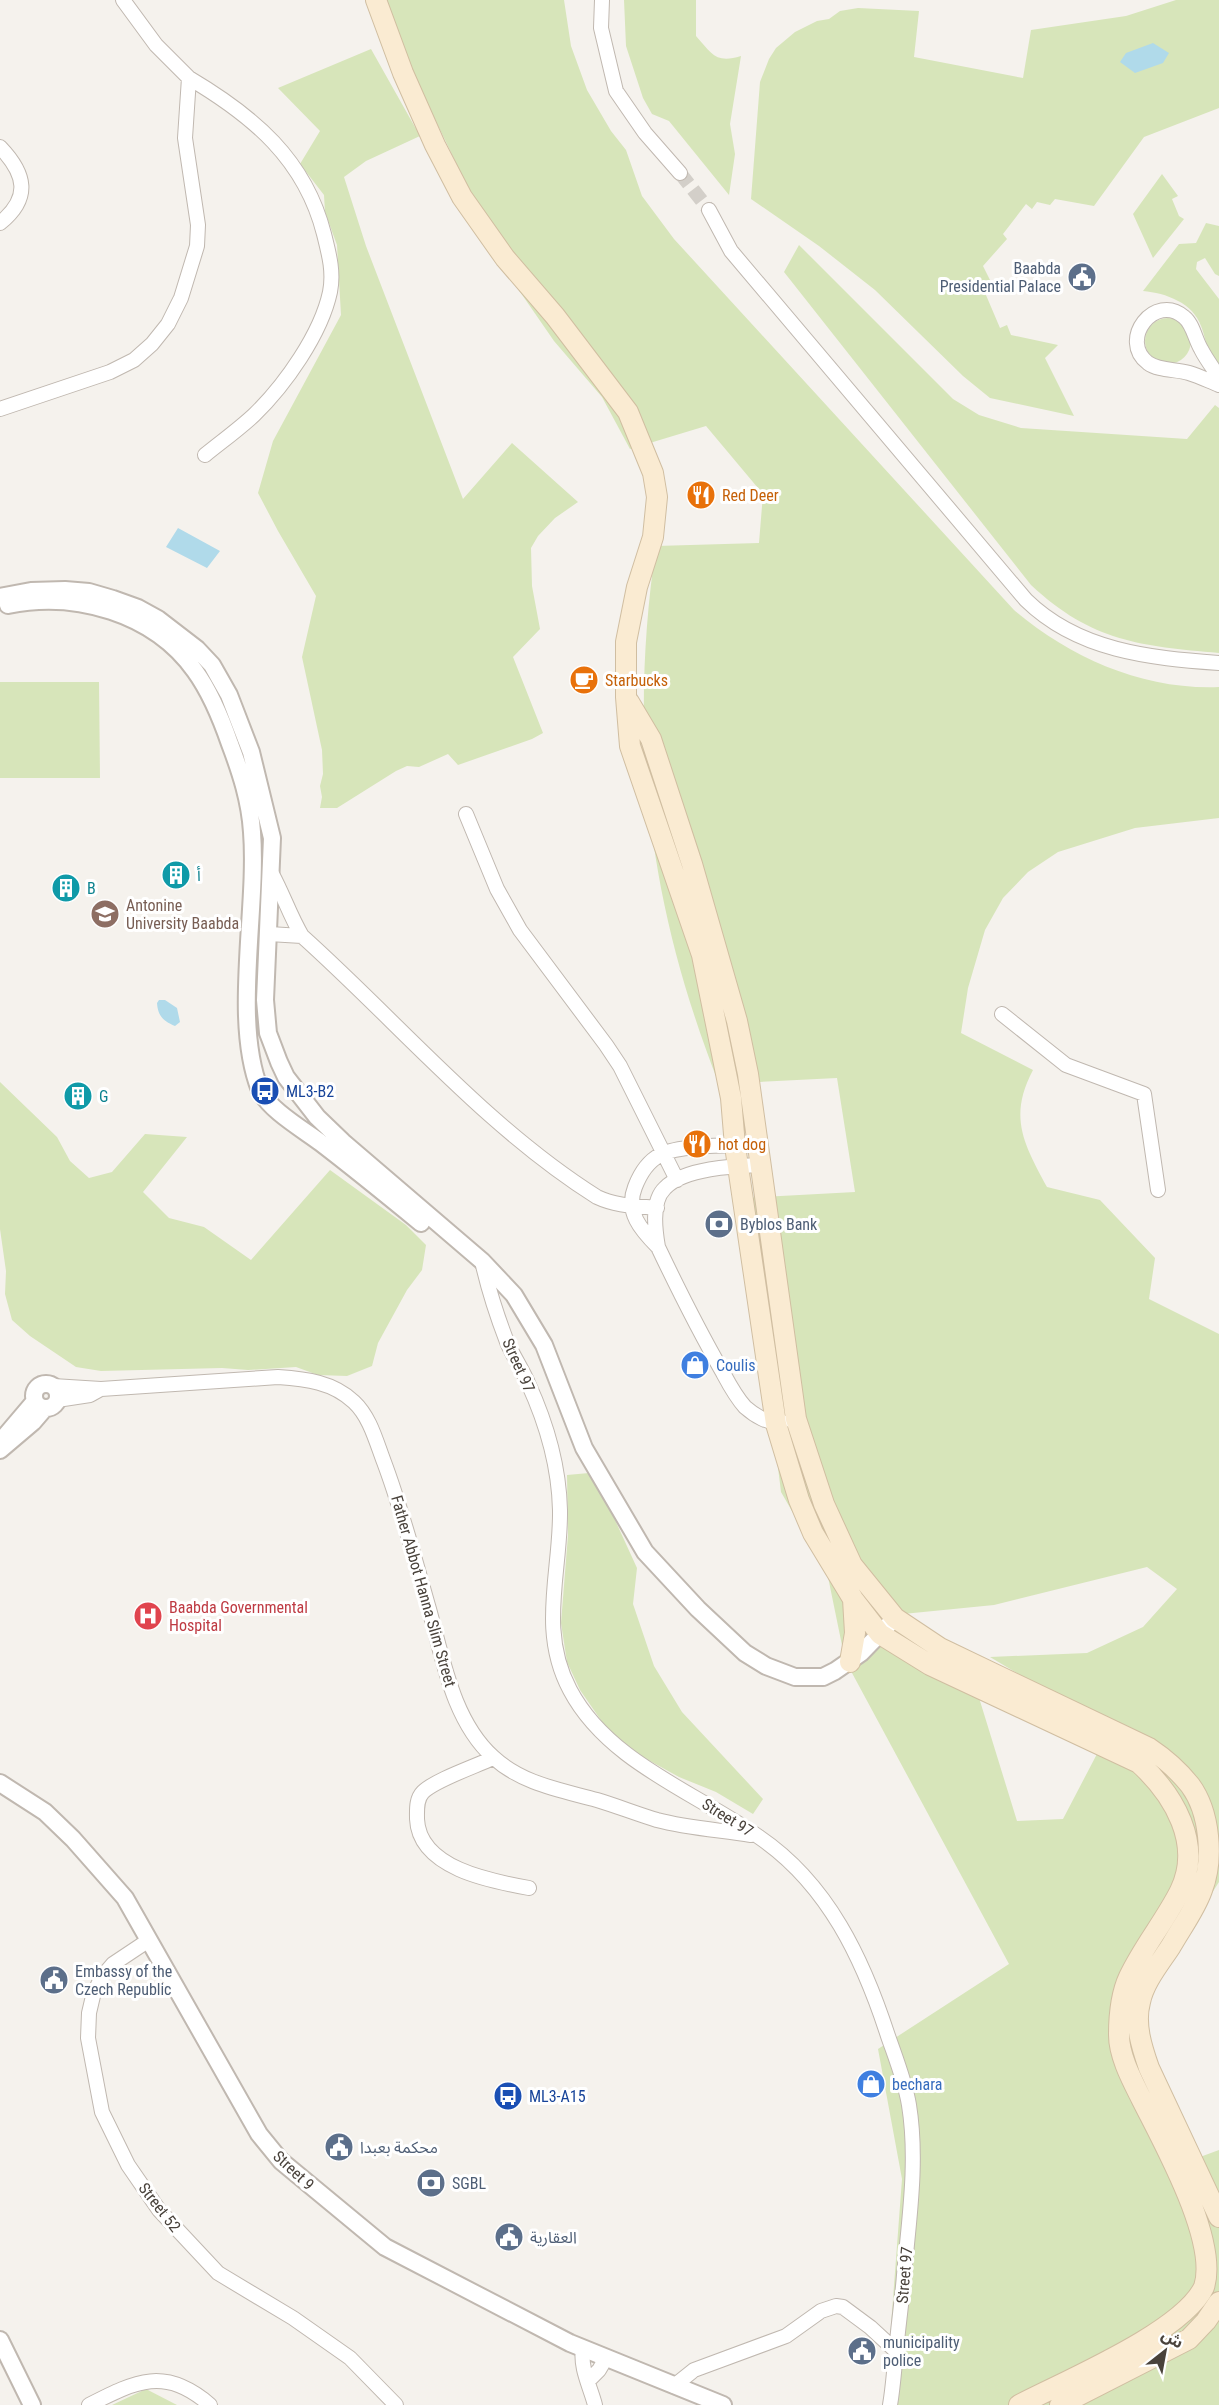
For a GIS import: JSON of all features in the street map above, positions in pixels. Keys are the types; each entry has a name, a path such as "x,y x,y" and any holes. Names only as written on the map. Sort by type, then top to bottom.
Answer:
{"main road":[{"path":"376,0 403,73 435,145 462,197 505,258 555,316 628,412 653,472 657,497 653,537 637,587 627,642 626,697 630,746 702,955 729,1088 735,1146 776,1424 799,1500 813,1533 853,1599 880,1634 930,1665 1139,1763 1158,1780 1172,1800 1183,1824 1188,1849 1187,1869 1180,1889 1128,1980 1121,2008 1119,2037 1128,2073 1203,2226 1209,2263 1208,2278 1196,2299 1173,2322 1146,2340 1019,2405"},
{"path":"626,697 651,739 692,864 737,1021 748,1074 796,1419 817,1485 852,1565 895,1618 940,1648 1108,1726 1149,1748 1165,1758 1191,1786 1197,1798 1207,1828 1208,1870 1197,1901 1144,1989 1139,2002 1138,2015 1141,2045 1149,2068 1219,2217"},
{"path":"850,1662 855,1633 853,1599"},
{"path":"1187,1869 1208,1870"},
{"path":"1060,2405 1190,2339 1219,2301"}],"street":[{"path":"123,0 156,45 189,78 235,108 290,159 308,186 319,212 333,270 330,294 315,334 298,362 255,414 205,455"},
{"path":"602,0 601,28 616,91 645,133 680,172"},
{"path":"0,409 110,372 134,360 152,344 168,324 181,298 197,246 198,225 184,138 189,78"},
{"path":"0,147 9,156 20,175 22,185 19,202 13,212 0,223"},
{"path":"710,210 731,251 1039,612 1072,633 1104,646 1146,655 1219,663"},
{"path":"1219,377 1200,348 1183,315 1162,310 1144,321 1140,327 1137,342 1138,350 1148,363 1163,369 1189,373 1219,385"},
{"path":"0,597 31,591 89,592 138,608 197,649 212,665 249,806 253,861 248,1025 254,1071 261,1092 291,1121 484,1268"},
{"path":"0,608 47,601 82,603 112,611 144,625 171,644 221,698 251,752 264,797 272,838 265,1000 268,1033 286,1077 317,1117 343,1142 514,1294 544,1345 584,1448 645,1552 698,1609 745,1653 766,1666 795,1677 824,1677 850,1662 895,1618"},
{"path":"465,814 497,889 520,930 611,1052 677,1180"},
{"path":"272,873 284,895 291,918 302,936 417,1047 535,1153 597,1197 632,1206 658,1201"},
{"path":"269,934 302,936"},
{"path":"1002,1014 1066,1065 1144,1094 1158,1190"},
{"path":"658,1247 642,1231 634,1217 632,1206 633,1192 637,1182 651,1161 662,1154 705,1148 757,1145"},
{"path":"705,1148 709,1170"},
{"path":"760,1165 709,1170 677,1180 665,1187 658,1201 655,1229 658,1247 709,1349 734,1393 745,1407 758,1417 776,1424 796,1419"},
{"path":"637,1182 658,1201"},
{"name":"Street 97","path":"484,1268 508,1344 529,1384 552,1450 560,1509 551,1607 559,1662 569,1689 585,1713 605,1736 634,1759 759,1837 794,1863 832,1911 862,1967 903,2078 912,2126 913,2177 890,2404"},
{"name":"Father Abbot Hanna Slim Street","path":"47,1399 90,1395 101,1389 278,1377 305,1379 329,1385 355,1403 367,1418 397,1497 452,1690 468,1724 493,1758 524,1779 659,1821 759,1837"},
{"path":"0,1442 47,1399"},
{"path":"0,1450 33,1422 47,1399"},
{"path":"493,1758 423,1792 417,1808 420,1837 432,1852 448,1864 497,1882 530,1888"},
{"name":"Street 9","path":"0,1783 45,1812 73,1839 125,1898 259,2134 280,2161 385,2247 583,2349 723,2405"},
{"name":"Street 52","path":"149,1940 112,1964 101,1978 89,2013 88,2038 102,2112 128,2165 159,2210 218,2273 293,2318 350,2358 396,2405"},
{"path":"674,2386 694,2370 786,2336 820,2311 836,2306 851,2312 896,2351"},
{"path":"0,2340 32,2405"},
{"path":"583,2349 582,2365 589,2380 594,2405"},
{"path":"589,2380 606,2358"},
{"path":"89,2405 125,2387 150,2380 168,2382 198,2395 210,2405"}],"green space":[{"path":"377,0 564,0 571,46 587,90 611,131 626,150 642,196 674,239 1014,610 1059,643 1109,668 1163,683 1191,687 1219,687 1219,818 1135,828 1058,852 1028,872 1003,898 985,930 968,988 961,1033 1033,1070 1025,1087 1020,1116 1026,1143 1047,1187 1100,1200 1155,1258 1149,1299 1219,1334 1219,1882 1141,2003 1181,2164 1219,2150 1219,2405 885,2405 902,2179 878,2049 1009,1964 845,1660 827,1572 781,1492 745,1198 855,1192 837,1078 719,1084 675,951 660,885 650,819 645,753 644,686 648,617 656,546 759,543 763,494 706,426 630,449 602,397 554,341 516,286","holes":["1147,1567 1177,1589 1143,1627 1087,1653 990,1657 1110,1729 1063,1819 1017,1821 968,1662 903,1614 994,1605"]},
{"path":"624,0 696,0 696,36 715,56 726,59 741,56 730,124 735,154 729,195 669,121 652,114 643,98 626,46"},
{"path":"1176,0 1219,0 1219,108 1144,137 1094,206 1055,199 1050,205 1037,202 1032,209 1026,204 1003,234 1007,239 983,266 993,286 983,288 1000,328 1007,325 1011,335 1058,345 1045,358 1074,416 990,398 963,376 875,290 819,246 751,199 760,82 776,48 795,32 817,21 829,19 840,11 858,8 919,11 914,57 1023,78 1031,30 1126,16"},
{"path":"371,49 420,136 366,161 344,177 366,246 463,499 512,443 578,502 555,518 538,536 531,548 532,586 540,629 513,657 543,733 458,765 448,754 419,767 407,766 337,808 320,808 322,797 320,786 323,774 322,750 302,657 316,596 258,493 273,441 341,315 337,245 325,212 324,195 300,164 320,131 278,88"},
{"path":"1162,174 1178,196 1172,199 1179,216 1184,219 1153,258 1133,214"},
{"path":"1206,223 1219,226 1219,276 1215,274 1205,258 1197,262 1196,269 1219,299 1219,365 1209,352 1201,326 1192,311 1169,297 1143,291 1179,244 1196,243"},
{"path":"799,245 953,399 979,415 1021,428 1187,439 1215,405 1219,408 1219,653 1165,647 1119,638 1075,619 1031,585 784,272"},
{"path":"1168,318 1184,325 1191,341 1184,357 1168,364 1152,357 1145,341 1152,325"},
{"path":"0,682 99,682 100,778 0,778"},
{"path":"0,1082 57,1137 70,1161 89,1178 112,1172 145,1134 187,1137 143,1192 169,1218 204,1227 251,1260 330,1170 406,1225 426,1245 422,1270 407,1290 378,1343 372,1366 347,1376 318,1375 296,1367 248,1370 222,1368 101,1371 76,1367 30,1336 12,1320 5,1294 6,1271 0,1229"},
{"path":"589,1473 610,1509 637,1568 633,1604 654,1666 682,1712 763,1799 753,1814 716,1792 679,1777 641,1756 607,1729 580,1690 567,1662 561,1623 568,1535 567,1475"},
{"path":"146,2389 177,2405 112,2405"}],"water":[{"path":"1153,43 1169,53 1163,63 1135,73 1120,62 1126,53"},
{"path":"178,528 220,551 207,568 166,547"},
{"path":"159,1000 165,1000 177,1008 180,1022 175,1026 160,1015 157,1003"}],"tunnel":[{"path":"680,173 709,210"}],"place":[{"name":"Baabda Presidential Palace","path":"1082,277"},
{"name":"Red Deer","path":"701,495"},
{"name":"Starbucks","path":"584,680"},
{"name":"أ","path":"176,875"},
{"name":"B","path":"66,888"},
{"name":"Antonine University Baabda","path":"105,914"},
{"name":"ML3-B2","path":"265,1091"},
{"name":"G","path":"78,1096"},
{"name":"hot dog","path":"697,1144"},
{"name":"Byblos Bank","path":"719,1224"},
{"name":"Coulis","path":"695,1365"},
{"name":"Baabda Governmental Hospital","path":"148,1616"},
{"name":"Embassy of the Czech Republic","path":"54,1980"},
{"name":"bechara","path":"871,2084"},
{"name":"ML3-A15","path":"508,2096"},
{"name":"محكمة بعبدا","path":"339,2147"},
{"name":"SGBL","path":"431,2183"},
{"name":"العقارية","path":"509,2237"},
{"name":"municipality police","path":"862,2351"}]}
